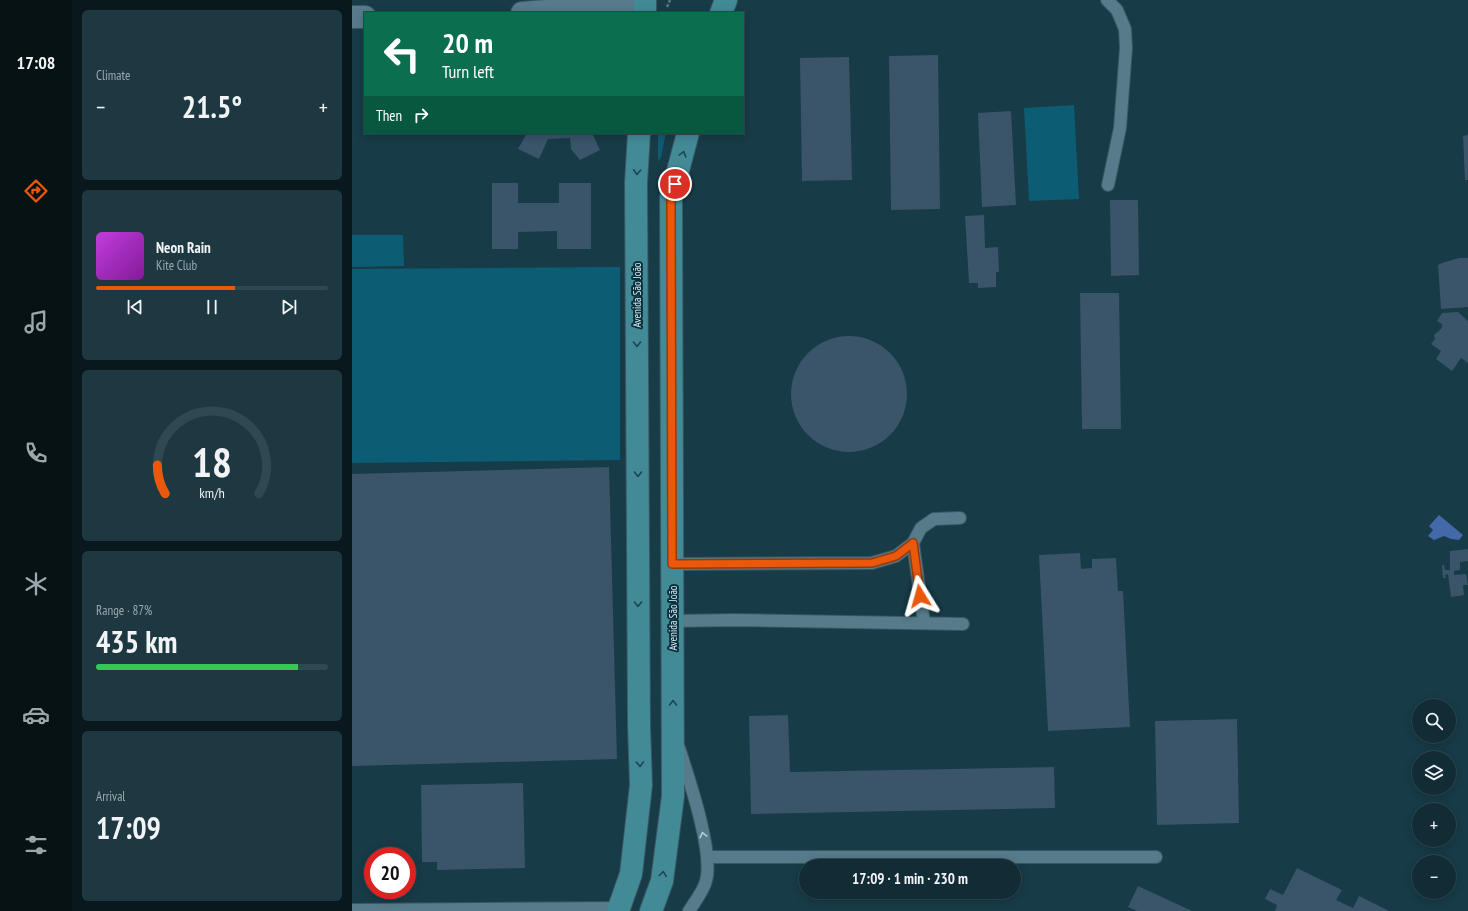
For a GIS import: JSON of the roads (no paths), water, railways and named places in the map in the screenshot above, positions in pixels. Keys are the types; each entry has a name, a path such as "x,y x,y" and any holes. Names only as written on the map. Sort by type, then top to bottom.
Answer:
{"main road":[{"path":"721,12 726,0"},
{"name":"Avenida São João","path":"618,909 631,874 641,785 639,726 636,199 639,134"},
{"name":"Avenida São João","path":"651,911 662,881 673,796 671,197 688,134"}],"street":[{"path":"536,12 648,4"},
{"path":"352,17 364,17"}],"lane":[{"path":"1107,0 1117,10 1125,29 1126,48 1120,128 1108,185"},
{"path":"672,564 872,563 896,556 913,543 921,528 934,519 960,518"},
{"path":"913,543 924,623"},
{"path":"673,621 734,620 962,624"},
{"path":"673,728 692,793 708,858 706,882 689,911"},
{"path":"708,858 1156,856"},
{"path":"352,910 618,909"}],"water":[{"path":"1439,515 1463,535 1459,540 1444,536 1434,540 1428,536 1433,530 1429,526"}]}
